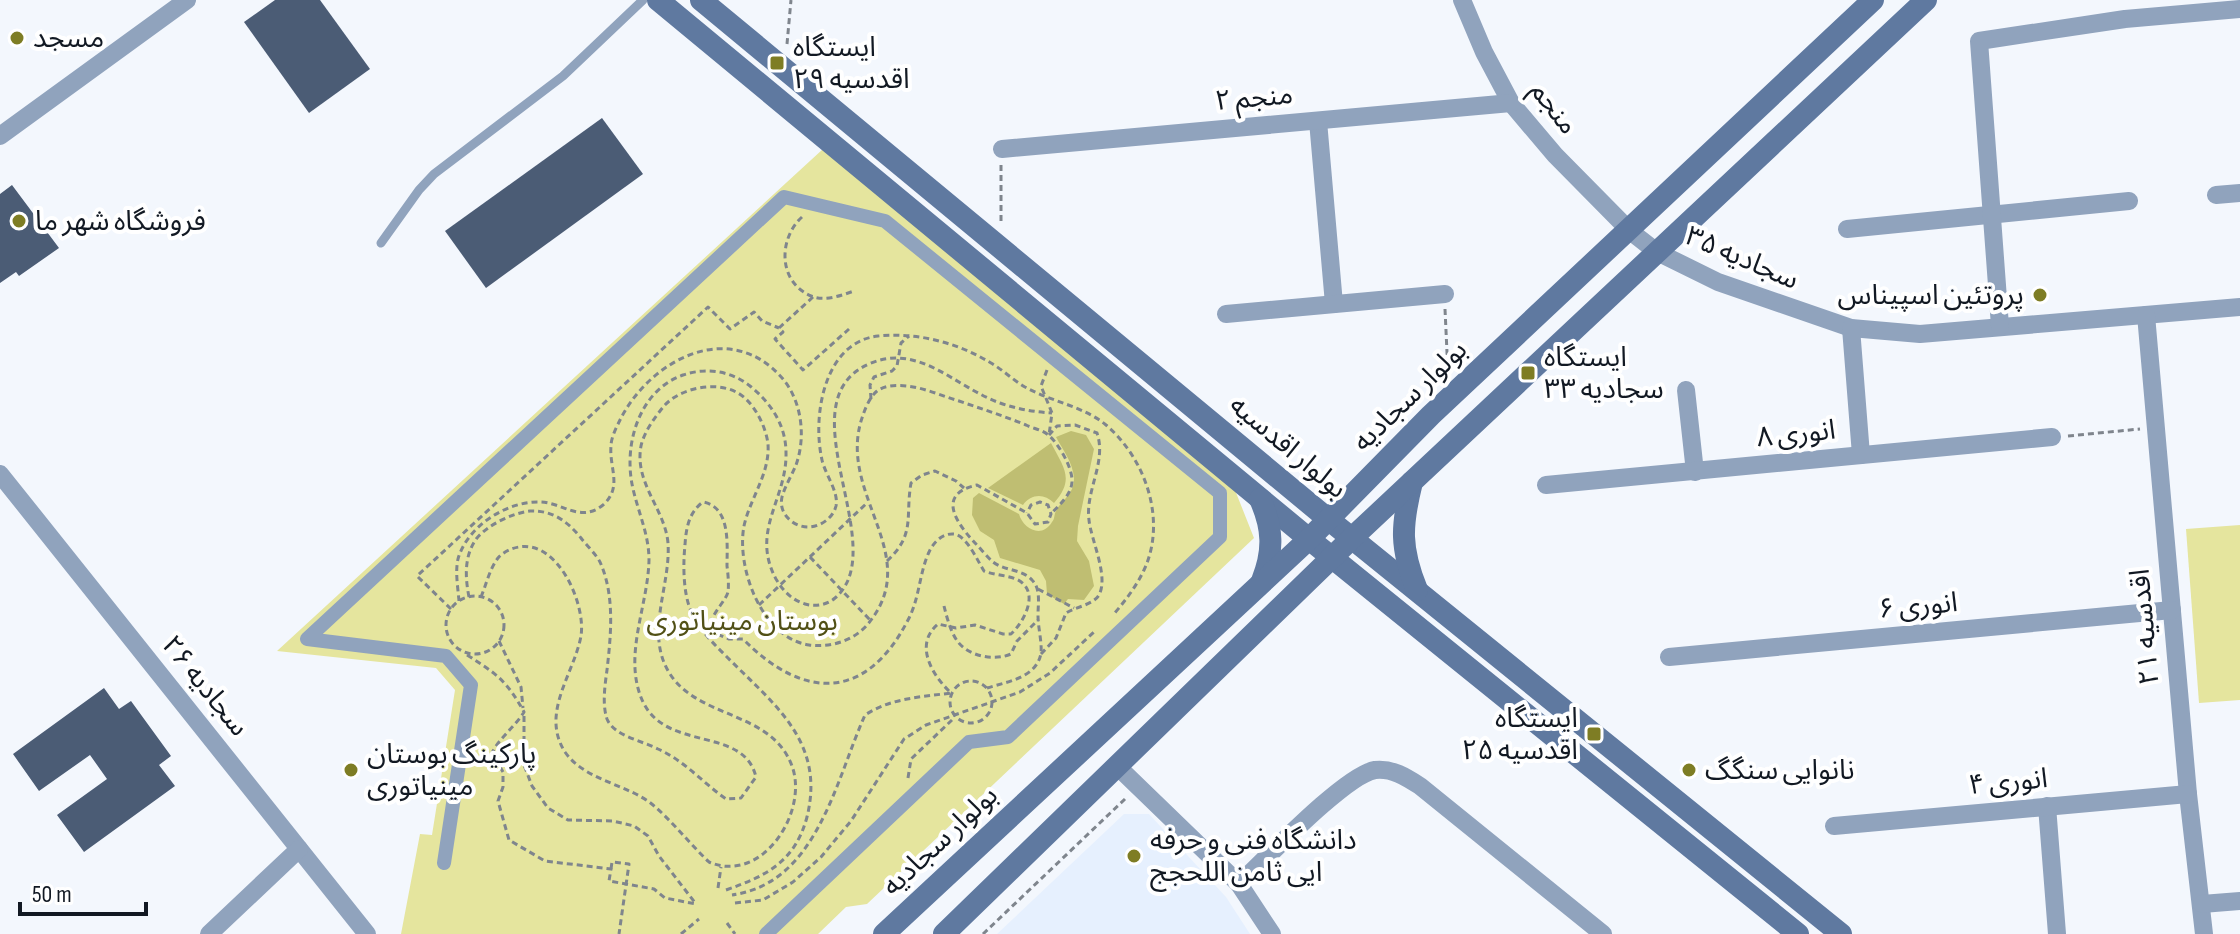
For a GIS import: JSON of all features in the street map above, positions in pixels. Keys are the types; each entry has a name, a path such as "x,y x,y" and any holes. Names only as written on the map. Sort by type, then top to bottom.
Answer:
{"main road":[{"name":"بولوار اقدسیه","path":"658,0 1309,539 1798,934"},
{"name":"بولوار اقدسیه","path":"701,0 1328,519 1841,934"},
{"name":"بولوار سجادیه","path":"884,934 1309,539 1449,398 1873,0"},
{"path":"944,934 1352,538 1926,0"},
{"path":"1412,482 1402,539 1408,568 1418,591"},
{"path":"1260,498 1267,513 1271,536 1270,561 1262,583"}],"street":[{"path":"0,136 187,0"},
{"name":"منجم","path":"1462,0 1511,103 1555,155 1630,231 1657,252"},
{"path":"2000,326 1979,41 2124,9 2240,9"},
{"name":"منجم ۲","path":"1002,149 1511,103"},
{"path":"1318,121 1334,304"},
{"path":"2216,195 2240,193"},
{"path":"444,863 471,685 446,656 307,639 784,197 885,221 1220,493 1220,537 1008,737 969,742 766,934"},
{"path":"1847,229 2129,201"},
{"name":"سجادیه ۳۵","path":"1657,252 1718,282 1851,328 1920,334 2240,307"},
{"path":"1226,314 1445,294"},
{"name":"اقدسیه ۲۱","path":"2146,315 2188,794 2204,934"},
{"path":"1851,328 1861,455"},
{"path":"1686,390 1695,472"},
{"name":"انوری ۸","path":"1546,485 2052,437"},
{"name":"سجادیه ۲۶","path":"0,474 367,934"},
{"name":"انوری ۶","path":"1669,657 2172,610"},
{"path":"1117,766 1239,884 1272,934"},
{"path":"1239,884 1338,791 1360,775 1377,770 1400,773 1603,934"},
{"name":"انوری ۴","path":"1834,826 2188,794"},
{"path":"2047,806 2057,934"},
{"path":"209,934 299,849"},
{"path":"2202,904 2240,901"}],"lane":[{"path":"381,243 434,174 563,76 643,0"}],"path":[{"path":"785,70 791,0"},
{"path":"1001,248 1002,149"},
{"path":"828,207 799,219 790,231 784,246 789,276 799,288 813,297 839,296 854,291"},
{"path":"1445,294 1449,398"},
{"path":"779,328 813,297"},
{"path":"451,609 417,576 708,307 730,329 754,312 762,321 779,328 783,332 775,339 803,370 849,329"},
{"path":"459,601 458,560 471,533 517,504 540,501 579,513 602,506 614,485 611,446 621,417 639,391 665,366 686,355 711,348 739,351 763,361 783,379 795,400 801,421 797,460 782,496 782,507 793,523 805,528 817,526 828,519 836,507 819,443 820,413 826,384 841,357 865,338 909,336 930,338 966,350 1044,398 1080,409 1106,425 1129,449 1144,476 1152,504 1153,536 1146,566 1132,592 1113,615"},
{"path":"871,399 870,385 874,377 897,366 901,343 909,336"},
{"path":"469,597 466,568 477,539 496,523 520,512 540,511 559,516 599,560 605,580 610,603 605,692 608,722 616,730 672,755 726,799 741,798 756,777 753,765 742,753 727,745 681,735 654,717 643,703 635,664 649,555 629,459 642,409 656,391 678,377 699,371 720,372 741,379 761,394 774,411 784,433 786,455 766,529 770,569 780,586 794,600 809,606 828,604 843,592 851,572 852,518 838,466 835,420 838,400 847,381 858,368 881,358 916,358 999,403 1028,411 1052,413"},
{"path":"1049,435 1052,413 1041,386 1044,374 1055,359"},
{"path":"481,597 498,558 511,548 528,545 545,553 559,565 578,603 582,631 556,714 558,735 566,753 585,769 652,805 709,862 721,867 740,865 773,845 785,830 796,789 791,765 774,739 753,723 697,698 681,687 662,658 660,611 668,542 641,473 641,445 653,420 668,401 685,391 708,386 736,391 751,404 764,427 768,445 766,466 750,504 742,544 749,579 770,625 784,636 819,646 839,643 871,621 884,597 887,561 882,535 862,486 855,454 856,436 871,399 879,390 890,386 924,389 989,410 1049,435 1072,473 1068,494 1048,522 1039,525 1031,522 1027,513 977,485 964,488 957,494 953,509 957,524 992,562 1027,575 1036,584 1041,654"},
{"path":"732,895 743,894 773,881 804,850 823,820 865,715 880,705 951,693 963,682 971,681 987,688 1018,679 1035,667 1041,654 1056,638 1066,613 1092,601 1099,594 1100,565 1088,518 1101,446 1097,433 1075,425 1057,426 1049,435"},
{"path":"2052,437 2156,428"},
{"path":"887,561 905,540 909,527 911,483 935,471 964,488"},
{"path":"726,890 757,879 777,867 793,848 805,825 811,799 811,770 803,744 791,722 701,630 690,609 685,546 696,507 703,502 717,508 727,539 728,594 714,611 710,624 714,633 729,639 743,639 764,660 790,676 832,685 850,681 887,653 909,619 930,550 942,536 952,534 961,537 984,571 1015,579 1025,585 1029,598 1027,613 1011,634 975,625 951,627 938,624 927,642 928,663 935,677 951,693 950,710 955,717 970,724 978,722 990,711 992,703 987,688"},
{"path":"759,605 868,502"},
{"path":"1027,513 1031,505 1040,502 1048,505 1051,514"},
{"path":"810,557 871,621"},
{"path":"1037,589 1074,608"},
{"path":"458,649 480,653 491,649 499,641 503,620 499,609 491,601 481,597 459,601 446,619 446,631 458,649 496,673 512,690 524,712"},
{"path":"944,606 959,645 973,653 1003,657 1011,654 1017,641 1038,620"},
{"path":"735,903 763,900 793,882 821,857 851,821 904,739 926,725 1020,692 1050,673 1103,624"},
{"path":"499,641 521,687 524,765 532,786 548,808 568,820 613,821 634,826 648,836 659,856 696,904 665,898 654,889 626,884 609,881 612,862 629,864 626,884 619,934"},
{"path":"524,712 515,727 495,745 492,753 503,772 503,787 498,801 509,840 545,861 611,869"},
{"path":"903,804 911,759 955,717"},
{"path":"983,934 1138,787"},
{"path":"718,888 721,867"},
{"path":"681,934 699,919"},
{"path":"727,923 735,934"}],"shaded area":[{"path":"1071,431 1086,435 1094,449 1077,541 1089,561 1094,586 1084,600 1068,599 1064,604 1047,594 1046,581 1040,570 1000,558 994,540 980,531 972,515 973,498 979,493 1019,514 1024,524 1033,530 1048,527 1074,484 1072,467 1056,437"},
{"path":"1051,443 1066,480 1054,503 1038,496 1023,505 988,488"},
{"name":"دانشگاه فنی و حرفه ایی ثامن اللحجج","path":"1124,814 1149,814 1226,897 1250,934 997,934"}],"green space":[{"name":"بوستان مینیاتوری","path":"823,149 1231,480 1254,538 867,904 846,907 818,934 401,934 420,834 432,835 455,690 436,668 277,651"},
{"path":"2240,525 2240,700 2199,703 2186,529"}],"building":[{"path":"275,0 320,0 370,69 309,113 244,22"},
{"path":"602,118 643,174 486,288 445,231"},
{"name":"فروشگاه شهر ما","path":"12,185 59,248 19,276 16,272 0,283 0,194"},
{"path":"104,688 119,709 131,701 171,756 159,765 175,786 84,852 57,815 107,779 90,755 39,791 13,754"}],"place":[{"name":"مسجد","path":"17,38"},
{"name":"ایستگاه اقدسیه ۲۹","path":"777,63"},
{"name":"فروشگاه شهر ما","path":"19,221"},
{"name":"پروتئین اسپیناس","path":"2040,295"},
{"name":"ایستگاه سجادیه ۳۳","path":"1528,373"},
{"name":"ایستگاه اقدسیه ۲۵","path":"1594,734"},
{"name":"پارکینگ بوستان مینیاتوری","path":"351,770"},
{"name":"نانوایی سنگگ","path":"1689,770"},
{"name":"دانشگاه فنی و حرفه ایی ثامن اللحجج","path":"1134,856"}]}
